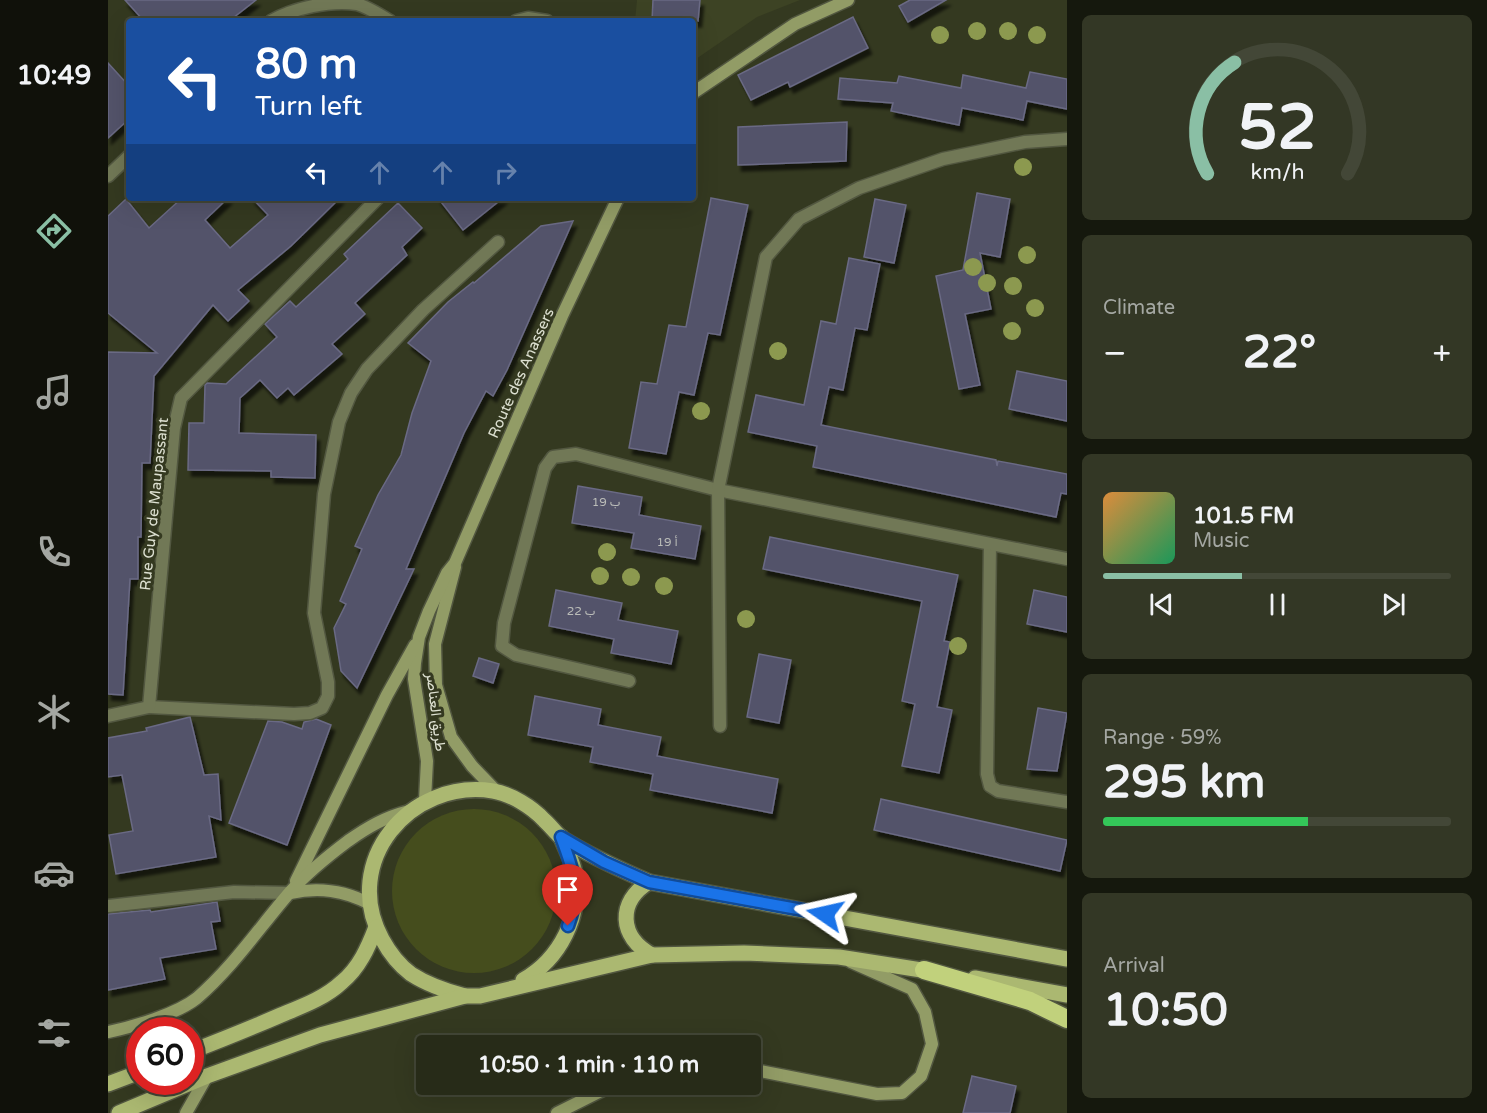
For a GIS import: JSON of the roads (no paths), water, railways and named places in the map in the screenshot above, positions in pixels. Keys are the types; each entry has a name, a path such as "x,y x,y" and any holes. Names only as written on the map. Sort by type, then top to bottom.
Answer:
{"highway":[{"path":"924,970 1030,1001 1067,1019"}],"main road":[{"path":"696,91 795,24 848,0"},
{"name":"Route des Anassers","path":"455,562 562,316 617,201"},
{"name":"طريق العناصر","path":"425,800 427,761 414,679 419,637 442,584 455,562"},
{"name":"طريق العناصر","path":"455,562 454,574 435,644 436,685 452,737 472,766 496,791"},
{"path":"290,893 387,695 419,637"},
{"path":"465,996 435,987 410,973 390,952 376,927 370,904 370,878 378,852 391,830 409,811 425,800 472,789 496,791 521,802 543,818 561,837 604,862 649,882 1067,958"},
{"path":"108,1032 155,1019 195,999 226,970 290,893 319,864 371,825 409,811"},
{"path":"510,987 538,971 562,944 575,909 575,872 561,837"},
{"path":"649,882 639,888 632,897 626,919 628,931 634,941 642,950 652,955"},
{"path":"290,893 311,890 338,891 370,904"},
{"path":"204,1046 327,994 344,981 358,965 376,927"},
{"path":"119,1113 207,1076 320,1035 465,996 480,996 652,955 744,953 839,957 1067,995"},
{"path":"761,1072 877,1094 902,1093 921,1076 932,1044 925,1012 912,989 839,957"},
{"path":"186,1113 207,1076"},
{"path":"108,1084 126,1077"},
{"path":"557,1113 593,1095"}],"street":[{"path":"277,18 288,12 321,3 356,4 384,18"},
{"path":"720,726 718,490 766,257 799,219 859,188 943,159 1025,141 1067,139"},
{"path":"108,176 126,159"},
{"name":"Rue Guy de Maupassant","path":"149,707 174,428 181,398 375,201"},
{"path":"108,716 149,707 294,714 310,713 322,708 328,696 328,682 314,613 324,494 339,422 351,393 368,369 423,310 498,242"},
{"path":"629,681 516,655 502,646 504,623 545,468 553,457 576,454 718,490 1067,559"},
{"path":"990,544 987,774 990,786 998,791 1067,802"},
{"path":"108,906 234,892 290,893"}]}
